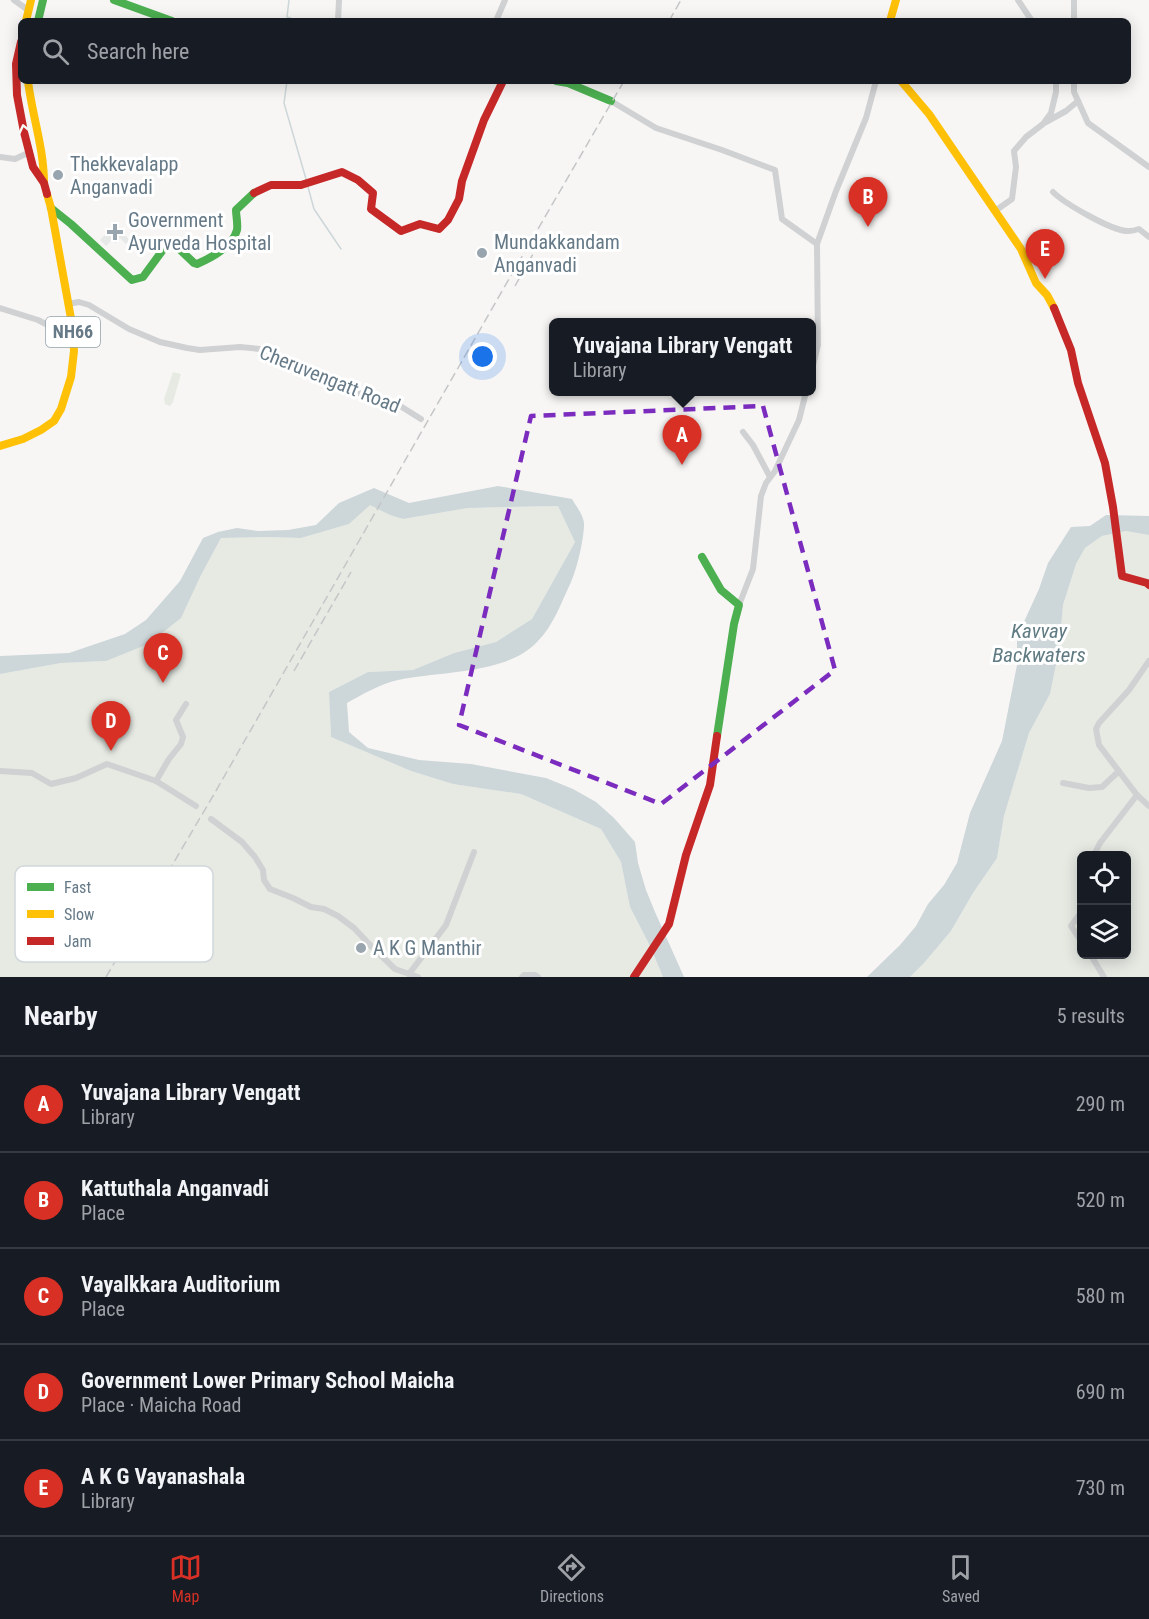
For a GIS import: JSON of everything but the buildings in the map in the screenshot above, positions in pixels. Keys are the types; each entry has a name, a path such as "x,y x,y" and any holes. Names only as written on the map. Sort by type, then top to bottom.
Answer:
{"main road":[{"path":"27,18 31,0"},
{"path":"39,18 43,0"},
{"path":"114,0 134,3 166,18"},
{"path":"891,18 896,0"},
{"name":"NH66","path":"0,446 23,439 54,421 62,409 71,377 74,351 74,339 51,208 44,183 33,167 24,132 17,95 18,55"},
{"name":"NH66","path":"28,84 45,166 44,183"},
{"path":"51,208 132,280 143,277 168,243 174,244 194,263 200,263 230,242 237,231 236,210 256,191 271,185 308,182 342,172 358,180 373,193 371,209 401,231 406,231 416,224 439,229 448,220 459,199 462,181 484,120 502,84"},
{"path":"570,84 610,101"},
{"path":"904,84 929,114 1021,249 1036,283 1047,295 1057,314 1071,350 1088,415 1106,463 1122,576 1149,585"},
{"path":"634,977 669,924 686,855 710,785 734,624 739,605 721,590 702,557"}],"street":[{"path":"14,0 28,10"},
{"path":"338,18 339,0"},
{"path":"497,18 505,0"},
{"path":"1018,0 1030,18"},
{"path":"1074,0 1074,18"},
{"path":"814,318 818,244 836,191 866,118 875,84"},
{"path":"1043,124 1051,113 1056,84"},
{"path":"1074,84 1074,92 1088,123 1149,167"},
{"path":"610,101 656,128 775,170 782,219 818,244"},
{"path":"995,211 1012,199 1017,166 1014,151 1026,137 1078,101"},
{"path":"0,157 15,159 30,152"},
{"path":"1053,192 1061,200 1099,220 1130,231 1139,229 1149,237"},
{"name":"Cheruvengatt Road","path":"67,304 80,302 89,305 129,329 160,342 200,350 240,347 260,349 348,390 397,404 421,419"},
{"path":"0,308 38,320 74,339"},
{"path":"816,336 818,345 816,353"},
{"path":"739,605 753,569 761,496 799,420 805,396"},
{"path":"743,432 753,445 770,477"},
{"path":"1149,661 1129,690 1096,729 1099,745 1137,795 1149,806"},
{"path":"156,781 181,744 183,737 176,720 186,704"},
{"path":"0,771 32,773 51,784 76,778 107,764 156,781 196,806"},
{"path":"1063,783 1089,788 1102,787 1119,771"},
{"path":"1096,851 1137,795"},
{"path":"211,819 242,842 255,857 270,889 311,907 338,915 395,969 418,977"},
{"path":"409,974 446,925 474,852"},
{"path":"1077,918 1071,926 1077,935"},
{"path":"1093,959 1104,977"},
{"path":"522,977 531,975 538,977"}],"highlighted area":[{"path":"763,406 835,670 661,804 459,725 531,416"}],"shaded area":[{"name":"Government Ayurveda Hospital","path":"114,225 130,240 126,244 120,238 116,243 111,241 106,246 100,240"},
{"path":"173,372 181,374 170,406 165,404 164,399"},
{"path":"370,504 403,519 468,508 558,506 575,542 532,619 496,642 454,653 413,670 368,672 329,692 331,737 411,771 453,784 521,794 601,829 621,862 630,907 663,977 0,977 0,674 61,663 106,661 200,577 221,538 301,538 349,524"},
{"path":"1126,531 1149,535 1149,977 910,977 951,931 997,858 1004,816 1029,733 1050,694 1059,650 1063,605 1076,564 1085,548 1102,536"}],"water":[{"path":"498,486 572,499 583,518 583,538 576,570 553,621 537,642 524,653 508,661 471,670 398,680 359,696 347,703 349,732 368,748 419,760 471,764 546,778 596,802 635,842 646,890 684,977 663,977 630,907 621,862 601,829 521,794 453,784 411,771 331,737 329,692 368,672 413,670 454,653 496,642 532,619 575,542 558,506 468,508 403,519 370,505 349,524 301,538 221,538 181,618 148,644 106,661 61,663 0,674 0,656 69,653 125,634 146,620 180,581 203,538 218,532 237,528 258,531 288,530 316,525 339,503 374,488 409,503"},
{"name":"Kavvay Backwaters","path":"1106,515 1149,516 1149,535 1126,531 1102,536 1085,548 1076,564 1063,605 1059,650 1050,694 1029,733 1004,816 997,858 951,931 910,977 867,977 916,926 928,904 944,885 957,863 970,813 1002,741 1017,665 1017,637 1048,563 1071,527 1090,526"}],"waterway":[{"path":"289,0 287,17 290,18"},
{"path":"287,84 284,103 306,179"},
{"path":"308,187 314,209 341,249"}],"railway":[{"path":"671,18 681,0"},
{"path":"172,866 622,84"},
{"path":"515,286 537,247"},
{"path":"294,671 351,572"},
{"path":"106,977 115,962"}],"traffic: fast":[{"path":"39,18 43,0"},
{"path":"114,0 164,18"},
{"path":"570,84 611,101"},
{"path":"51,208 132,280 143,277 168,243 174,244 197,264 221,251 235,236 236,210 254,193"},
{"path":"702,557 721,590 739,605 717,736"}],"traffic: slow":[{"path":"27,18 31,0"},
{"path":"891,18 896,0"},
{"path":"28,84 42,157 44,183"},
{"path":"904,84 929,114 1021,249 1036,283 1047,295 1054,308"},
{"path":"0,446 23,439 54,421 61,409 71,377 74,351 72,324 47,194"}],"traffic: jam":[{"path":"18,55 17,95 24,132 33,167 44,183 47,194"},
{"path":"254,193 271,185 301,185 342,172 358,180 373,193 371,209 401,231 420,224 439,229 448,220 459,199 462,181 484,120 502,84"},
{"path":"1054,308 1071,350 1078,383 1105,463 1122,576 1149,585"},
{"path":"634,977 669,924 686,855 710,785 717,736"}],"place":[{"name":"Thekkevalapp Anganvadi","path":"58,175"},
{"name":"Kattuthala Anganvadi","path":"868,227"},
{"name":"Government Ayurveda Hospital","path":"115,232"},
{"name":"Mundakkandam Anganvadi","path":"482,253"},
{"name":"A K G Vayanashala","path":"1045,279"},
{"name":"Yuvajana Library Vengatt","path":"682,465"},
{"name":"Vayalkkara Auditorium","path":"163,683"},
{"name":"Government Lower Primary School Maicha","path":"111,751"},
{"name":"A K G Manthir","path":"361,948"}]}
